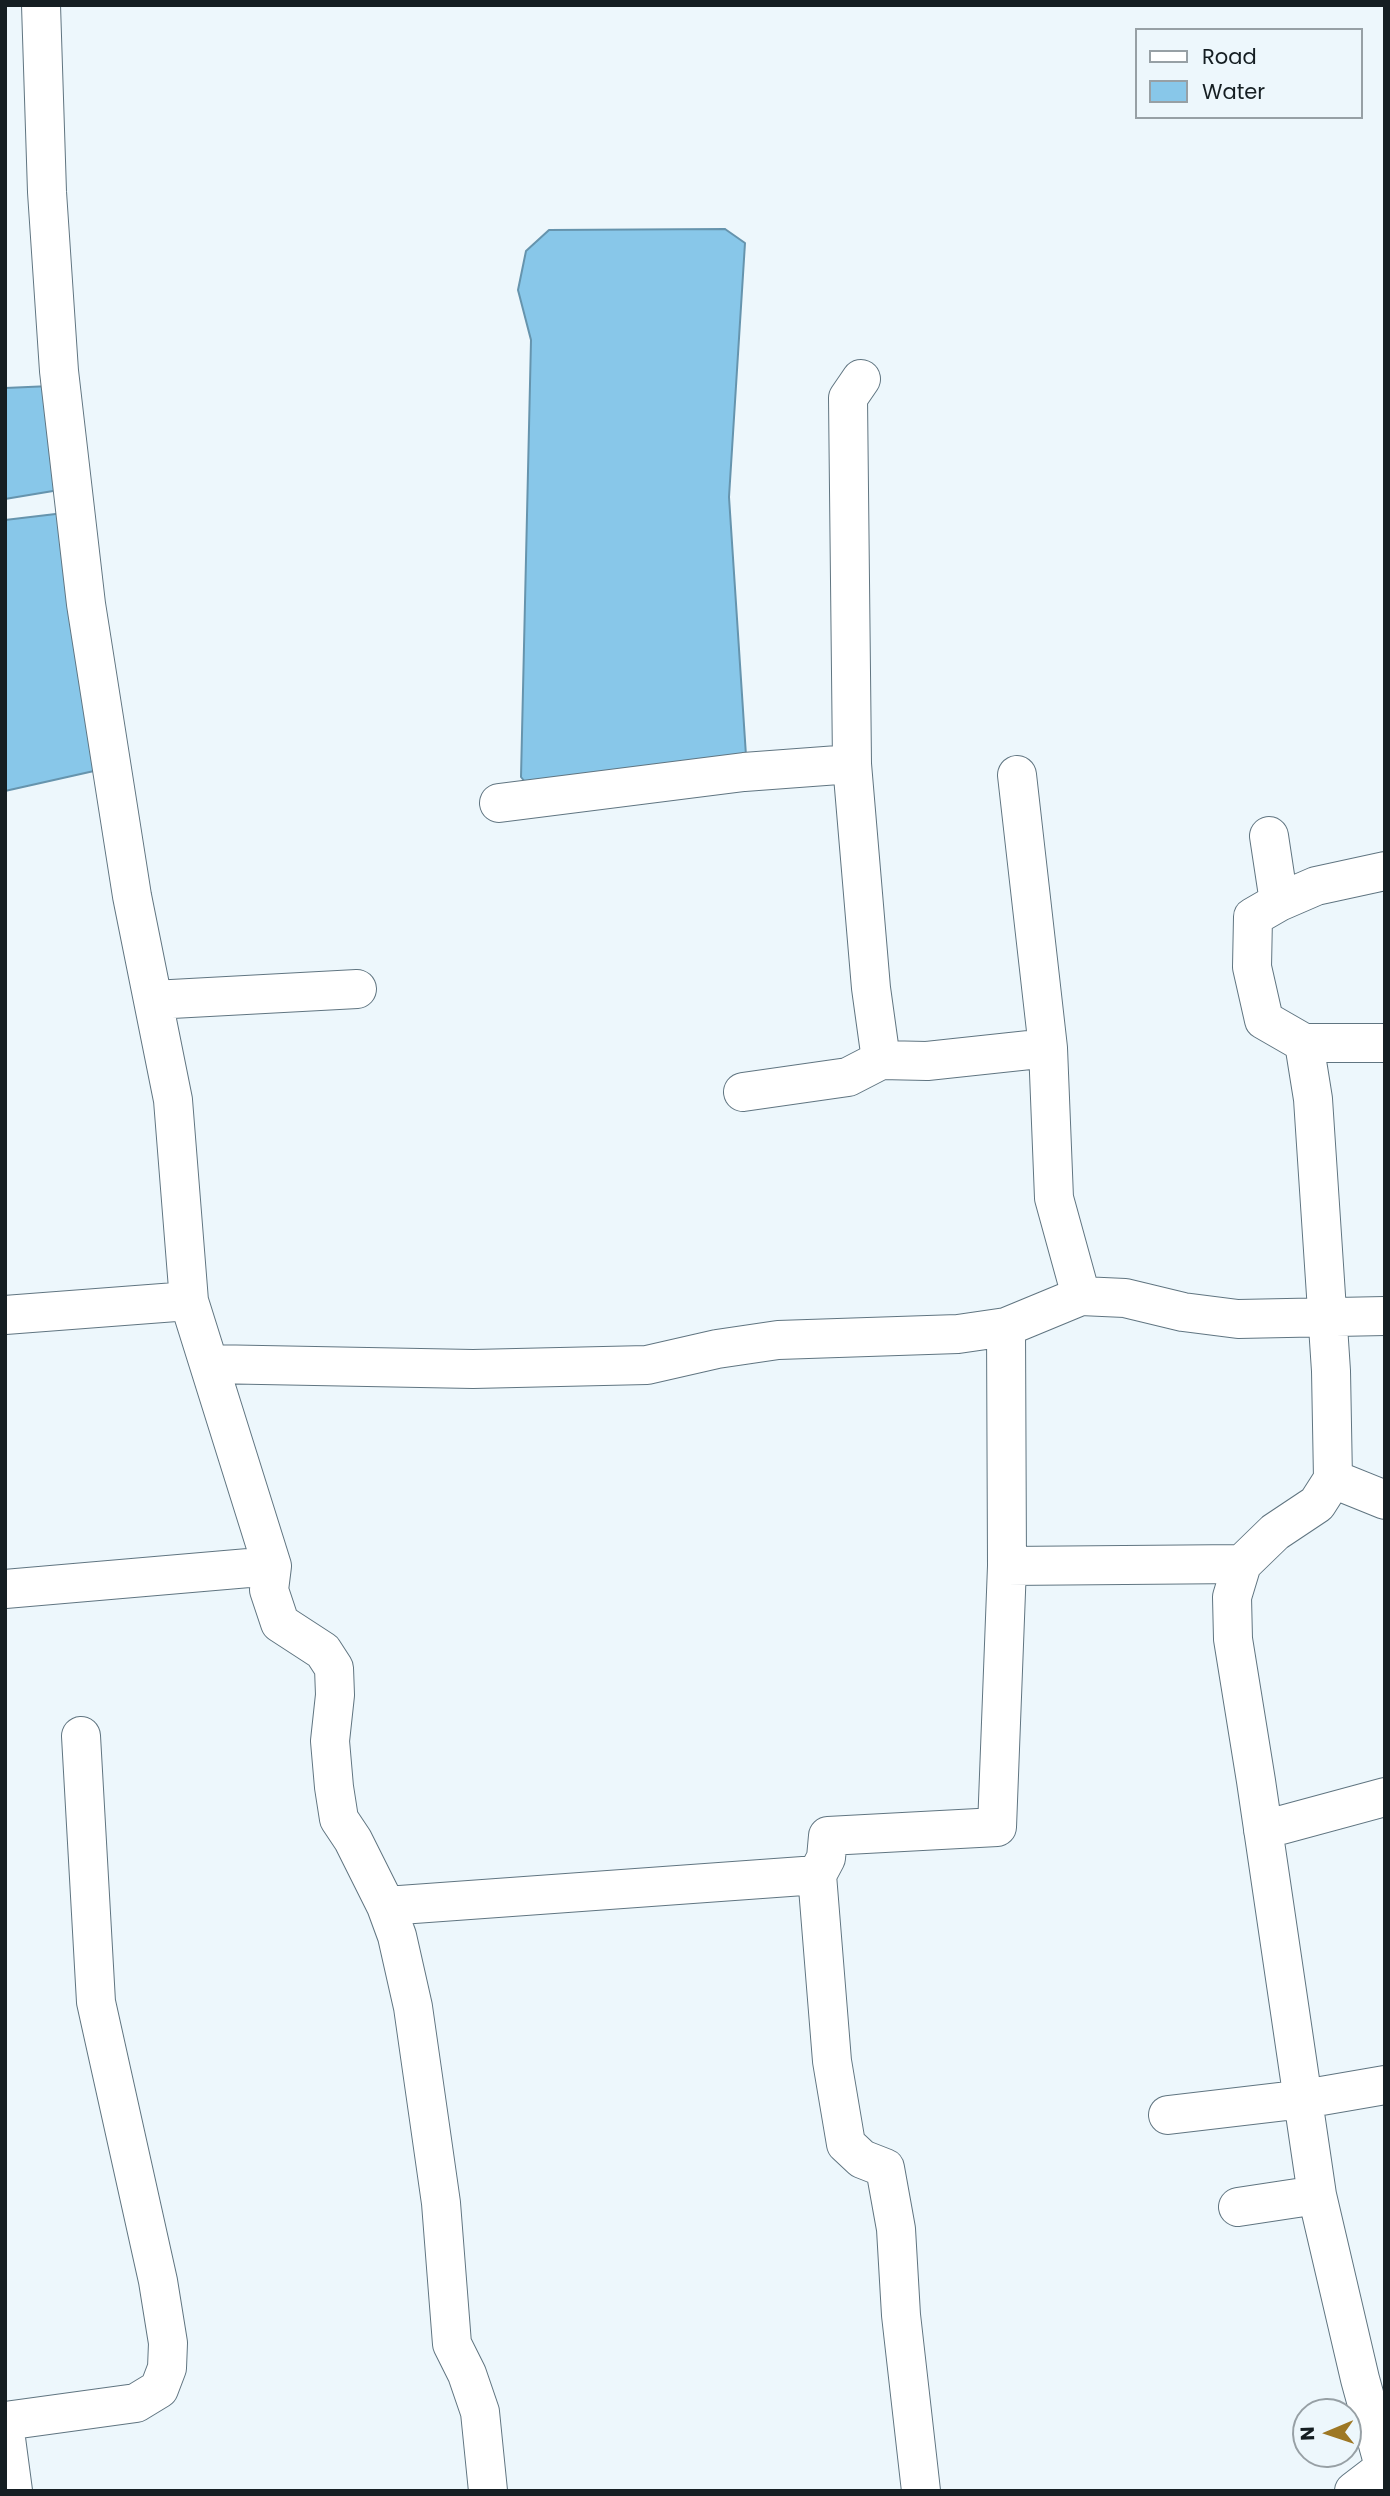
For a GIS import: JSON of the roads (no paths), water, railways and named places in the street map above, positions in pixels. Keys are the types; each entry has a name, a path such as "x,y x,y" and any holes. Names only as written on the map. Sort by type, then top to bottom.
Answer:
{"street":[{"path":"41,5 47,192 59,372 86,604 132,896 173,1100 189,1301 272,1566 269,1590 280,1623 323,1651 334,1668 335,1695 330,1741 339,1819 353,1840 386,1906 397,1936 413,2007 441,2203 452,2344 467,2374 480,2412 488,2491"},
{"path":"861,379 848,398 852,764 871,988 881,1060"},
{"path":"499,803 744,772 852,764"},
{"path":"1017,775 1048,1048 1054,1198 1081,1296"},
{"path":"1269,836 1279,902"},
{"path":"1385,871 1316,886 1253,917 1252,967 1264,1020 1304,1044 1385,1044"},
{"path":"153,1000 357,989"},
{"path":"1304,1044 1313,1098 1331,1371 1333,1479 1317,1504 1275,1532 1242,1564 1233,1597 1233,1639 1317,2195 1360,2379 1385,2469 1354,2491"},
{"path":"743,1093 848,1077 881,1060 928,1061 1048,1048"},
{"path":"209,1364 473,1368 648,1364 716,1349 778,1340 958,1334 1006,1327 1081,1296 1125,1298 1183,1312 1238,1319 1385,1316"},
{"path":"5,1315 189,1301"},
{"path":"921,2491 901,2315 897,2229 885,2168 862,2158 846,2144 832,2061 817,1875 826,1858 828,1836 997,1827 1007,1566 1006,1327"},
{"path":"1333,1479 1385,1500"},
{"path":"1007,1566 1242,1564"},
{"path":"5,1589 272,1566"},
{"path":"5,2421 136,2403 159,2389 166,2368 168,2343 158,2281 96,2002 80,1736"},
{"path":"1263,1830 1385,1797"},
{"path":"386,1906 817,1875"},
{"path":"1168,2115 1304,2099 1385,2085"},
{"path":"1238,2207 1317,2195"},
{"path":"5,2431 13,2491"}],"water":[{"path":"725,229 745,243 729,497 748,786 533,792 521,777 531,340 518,290 526,251 549,230"},
{"path":"51,386 71,488 5,499 5,388"},
{"path":"64,513 94,771 5,791 5,520"}]}
